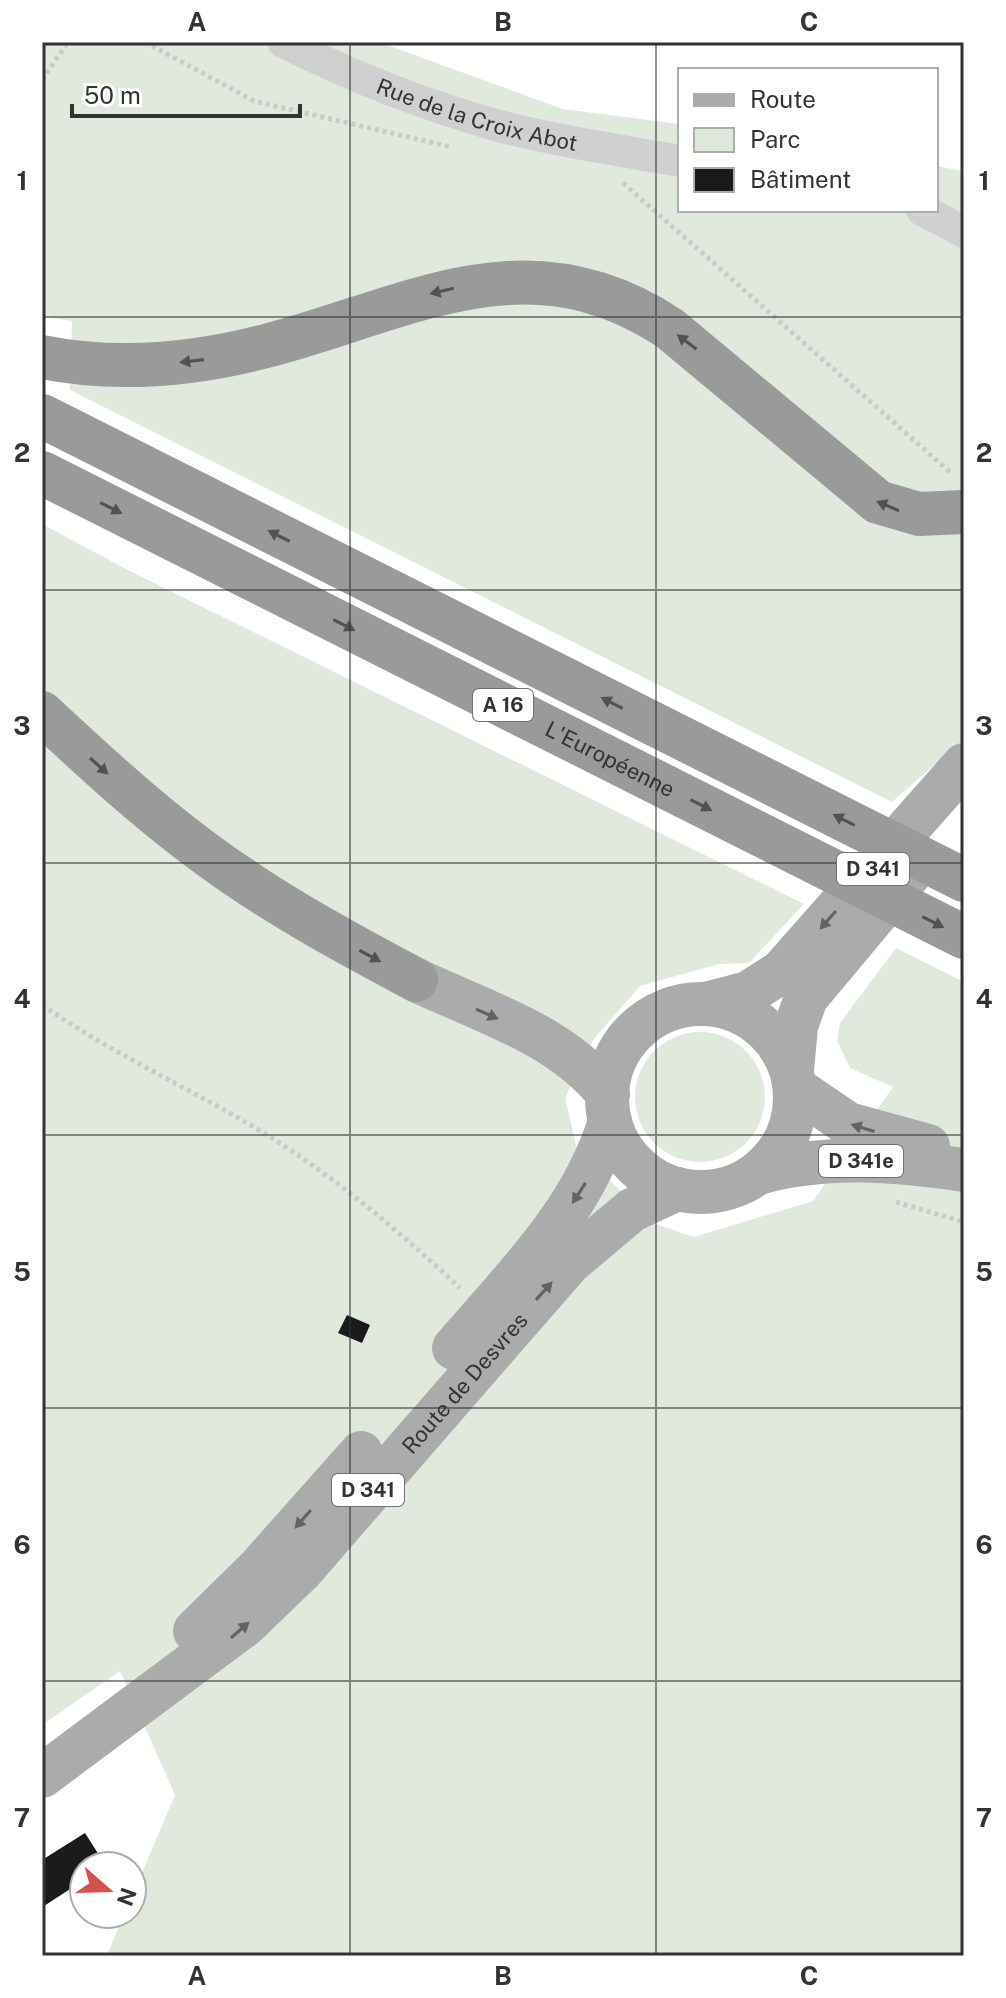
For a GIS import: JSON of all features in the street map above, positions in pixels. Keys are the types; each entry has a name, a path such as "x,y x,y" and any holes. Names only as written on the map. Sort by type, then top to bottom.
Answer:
{"highway":[{"path":"42,357 116,366 205,359 269,346 414,298 471,285 509,281 567,286 630,307 669,328 878,502 919,514 964,512"},
{"name":"A 16","path":"42,416 964,880"},
{"name":"L'Européenne","path":"42,473 964,937"},
{"path":"42,713 140,801 232,872 324,931 416,980"}],"main road":[{"name":"D 341","path":"793,1079 806,969 961,784"},
{"name":"D 341","path":"706,1004 755,990 772,980 806,969"},
{"path":"416,980 555,1044 583,1066 609,1108 632,1161 653,1178 677,1189 720,1190 758,1173 786,1139 794,1115 793,1079 780,1046 756,1021 732,1009 706,1004 670,1009 638,1028 616,1058 609,1108"},
{"name":"D 341e","path":"793,1079 848,1124 964,1160"},
{"name":"Route de Desvres","path":"42,1751 157,1663 242,1586 484,1312 578,1195 598,1157 609,1108"},
{"name":"D 341e","path":"758,1173 822,1160 913,1163 964,1170"},
{"name":"Route de Desvres","path":"42,1776 197,1665 246,1624 301,1571 569,1263 639,1205 677,1189"}],"street":[{"name":"Rue de la Croix Abot","path":"283,42 356,77 458,114 554,138 678,161"},
{"path":"926,212 964,232"}],"path":[{"path":"42,80 68,42"},
{"path":"618,179 949,473 964,473"},
{"path":"42,1005 121,1055 294,1152 403,1236 484,1312"}],"green space":[{"path":"42,42 379,42 563,109 678,124 678,212 938,212 938,166 964,171 964,772 939,761 892,802 70,390 72,321 42,317"},
{"path":"42,524 126,569 804,904 749,963 719,964 640,986 593,1040 565,1098 577,1149 655,1224 694,1237 813,1201 893,1087 850,1068 837,1041 840,1023 896,948 964,982 964,1956 107,1956 118,1930 148,1930 148,1858 175,1795 120,1671 42,1725"},
{"path":"700,1032 725,1037 746,1051 760,1072 765,1097 760,1122 746,1143 725,1157 700,1162 675,1157 654,1143 640,1122 635,1097 640,1072 654,1051 675,1037"}],"building":[{"path":"347,1315 370,1325 362,1343 338,1333"},
{"path":"85,1833 96,1850 68,1850 68,1890 44,1906 42,1860"}]}
